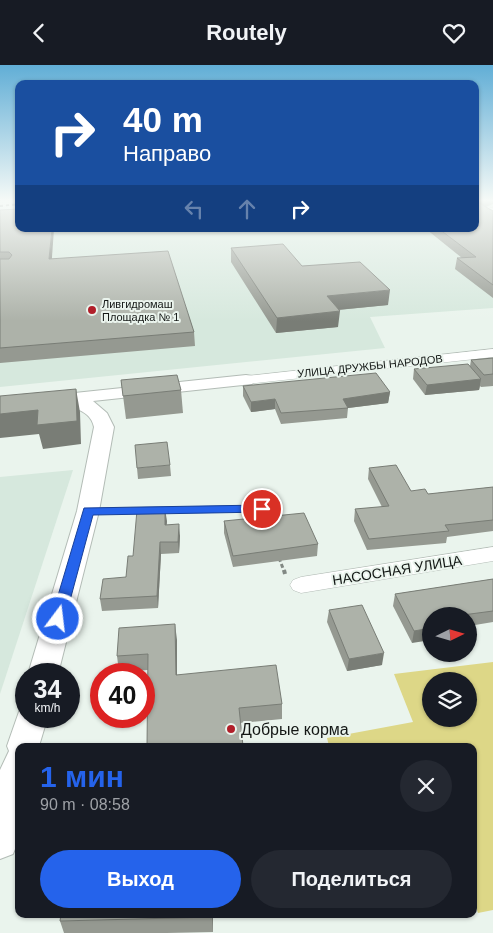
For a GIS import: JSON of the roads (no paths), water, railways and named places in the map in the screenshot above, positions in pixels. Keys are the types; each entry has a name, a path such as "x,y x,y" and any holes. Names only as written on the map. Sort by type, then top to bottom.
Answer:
{"street":[{"name":"УЛИЦА ДРУЖБЫ НАРОДОВ","path":"246,380 493,353"},
{"path":"104,427 103,420 95,411 63,399 246,380"},
{"path":"46,663 88,511 104,427 110,407 127,395 140,391"},
{"name":"НАСОСНАЯ УЛИЦА","path":"301,585 493,555"},
{"path":"24,743 28,728"},
{"path":"0,841 13,806 15,792"}],"lane":[{"path":"88,511 262,509"}],"place":[{"name":"Ливгидромаш Площадка № 1","path":"92,310"},
{"name":"Добрые корма","path":"231,729"}]}
